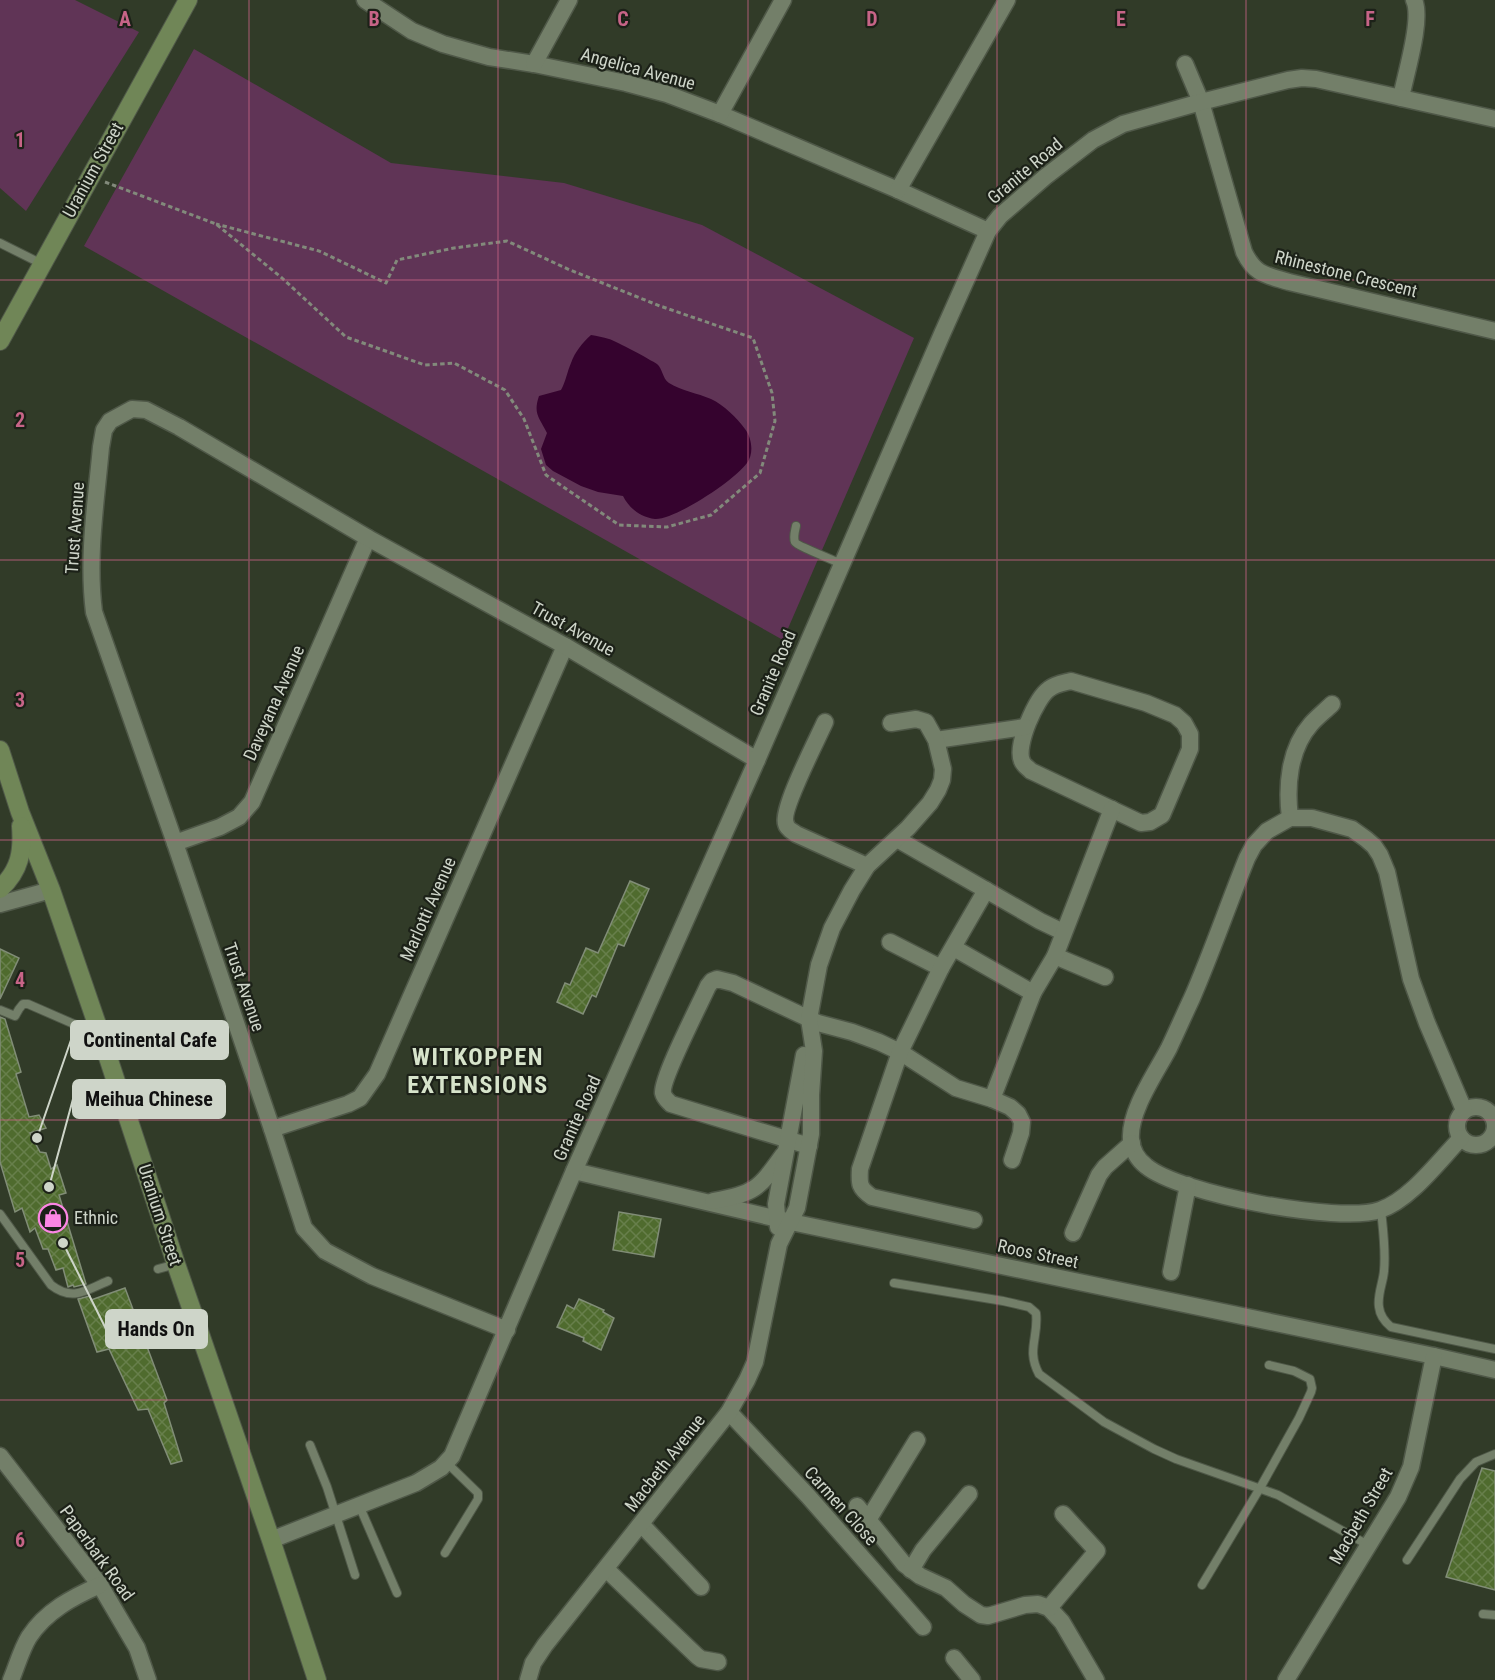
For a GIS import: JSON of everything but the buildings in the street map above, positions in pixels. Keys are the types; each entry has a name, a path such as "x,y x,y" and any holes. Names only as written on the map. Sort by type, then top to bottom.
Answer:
{"street":[{"name":"Uranium Street","path":"0,341 188,0"},
{"name":"Angelica Avenue","path":"365,0 412,31 443,44 489,57 627,83 667,94 720,114 988,231"},
{"path":"534,64 569,0"},
{"path":"720,114 783,0"},
{"path":"898,190 1006,0"},
{"path":"1401,98 1416,29 1417,7 1414,0"},
{"path":"1185,64 1201,102"},
{"name":"Granite Road","path":"271,1540 416,1483 441,1468 452,1456 574,1171 757,760 988,231 1000,216 1019,198 1093,140 1123,124 1288,80 1316,79 1495,119"},
{"name":"Rhinestone Crescent","path":"1201,102 1245,252 1255,269 1268,276 1289,282 1495,331"},
{"name":"Trust Avenue","path":"507,1330 372,1276 325,1251 304,1228 175,843 94,612 90,561 104,430 110,421 132,409 146,410 368,538 565,646 757,760"},
{"name":"Daveyana Avenue","path":"175,843 220,827 239,817 252,802 368,538"},
{"name":"Marlotti Avenue","path":"272,1129 360,1098 377,1074 565,646"},
{"path":"1071,681 1146,703 1175,715 1184,723 1190,734 1190,749 1162,815 1150,822 1140,823 1026,766 1020,753 1025,727 1039,699 1048,689 1071,681"},
{"path":"1290,818 1287,799 1294,755 1311,724 1332,704"},
{"path":"811,1037 804,1054 776,1204 784,1220 797,1208 811,1134 813,1044 809,1019 819,965 832,928 867,866 897,839 930,803 942,780 943,769 936,740 926,722 909,719 891,723"},
{"path":"825,722 790,800 784,822 796,834 867,866"},
{"path":"936,740 1025,727"},
{"name":"Uranium Street","path":"0,750 101,1036 317,1680"},
{"path":"992,1100 1033,993 1054,956 1113,809"},
{"path":"0,888 15,872 20,856 22,839 20,812"},
{"path":"1461,1138 1406,1195 1381,1210 1364,1214 1310,1211 1247,1202 1162,1176 1146,1166 1137,1156 1132,1143 1131,1130 1135,1114 1192,998 1246,858 1266,831 1290,818 1312,818 1352,829 1374,846 1387,872 1412,979 1427,1023 1464,1110"},
{"path":"897,839 1040,921 1064,932"},
{"path":"0,904 51,890"},
{"path":"974,1220 872,1197 863,1191 859,1183 860,1169 900,1052 941,968 986,890"},
{"path":"890,942 941,968"},
{"path":"954,948 1033,993"},
{"path":"1054,956 1106,977"},
{"path":"809,1146 786,1145 671,1104 663,1093 664,1083 712,981 717,979 733,983 809,1019 879,1042 900,1052 956,1088 1010,1107 1018,1114 1022,1122 1021,1133 1012,1160"},
{"path":"1476,1106 1492,1110 1495,1128 1492,1143 1472,1145 1461,1138 1457,1124 1464,1110 1476,1106"},
{"path":"1073,1233 1099,1175 1132,1143"},
{"path":"709,1202 734,1197 757,1187 766,1179 786,1145"},
{"name":"Roos Street","path":"574,1171 784,1220 1495,1370"},
{"path":"1171,1272 1188,1185"},
{"name":"Macbeth Avenue","path":"528,1680 533,1663 545,1645 729,1412 747,1380 755,1362 784,1220"},
{"name":"Macbeth Street","path":"1286,1680 1398,1497 1411,1467 1434,1356"},
{"name":"Carmen Close","path":"729,1412 808,1496 922,1627"},
{"path":"868,1520 917,1440"},
{"name":"Paperbark Road","path":"0,1456 100,1585 136,1647 148,1680"},
{"path":"911,1570 923,1550 969,1494"},
{"path":"857,1506 904,1564 946,1588 981,1615 988,1616 1024,1605 1038,1604 1049,1608 1062,1622 1094,1679"},
{"path":"1049,1608 1097,1551 1063,1514"},
{"path":"641,1524 701,1587"},
{"path":"606,1569 697,1656 718,1662"},
{"path":"10,1680 29,1638 42,1622 72,1597 100,1585"},
{"path":"954,1658 972,1680"}],"lane":[{"path":"0,243 42,264"},
{"path":"796,526 795,540 798,545 842,564"},
{"path":"0,1010 15,1016 23,1004 28,1004 101,1036"},
{"path":"1381,1210 1385,1243 1379,1309 1385,1322 1391,1327 1495,1349"},
{"path":"0,1214 51,1286 61,1293 75,1294 108,1281"},
{"path":"158,1269 176,1264"},
{"path":"894,1283 1029,1306 1036,1313 1037,1321 1032,1351 1033,1363 1039,1374 1104,1422 1154,1449 1278,1495 1368,1545"},
{"path":"1202,1585 1260,1488 1299,1418 1312,1388 1310,1379 1294,1371 1269,1365"},
{"path":"310,1445 327,1487 355,1575"},
{"path":"1407,1560 1460,1479 1476,1462 1495,1454"},
{"path":"445,1553 478,1500 478,1493 446,1462"},
{"path":"359,1505 397,1593"},
{"path":"1483,1614 1495,1615"}],"path":[{"path":"90,176 216,224 319,250 386,283 397,260 454,248 507,241 570,270 650,302 753,338 772,393 775,421 760,473 711,515 667,527 620,525 546,475 524,419 505,390 454,363 425,365 346,337 282,278 216,224"}],"shaded area":[{"path":"0,0 75,0 139,32 26,211 0,188"},
{"path":"194,49 391,163 564,183 702,225 914,338 783,640 84,246"},
{"path":"591,335 613,340 641,355 657,364 669,383 711,399 725,408 742,425 749,437 751,451 747,463 704,498 676,513 655,519 636,511 623,496 598,492 581,486 553,471 546,465 541,449 547,433 538,415 537,402 539,396 561,390 575,355"}],"place":[{"name":"Continental Cafe","path":"37,1138"},
{"name":"Meihua Chinese","path":"49,1187"},
{"name":"Ethnic","path":"53,1218"},
{"name":"Hands On","path":"63,1243"}],"district":[{"name":"WITKOPPEN EXTENSIONS","path":"478,1071"}]}
